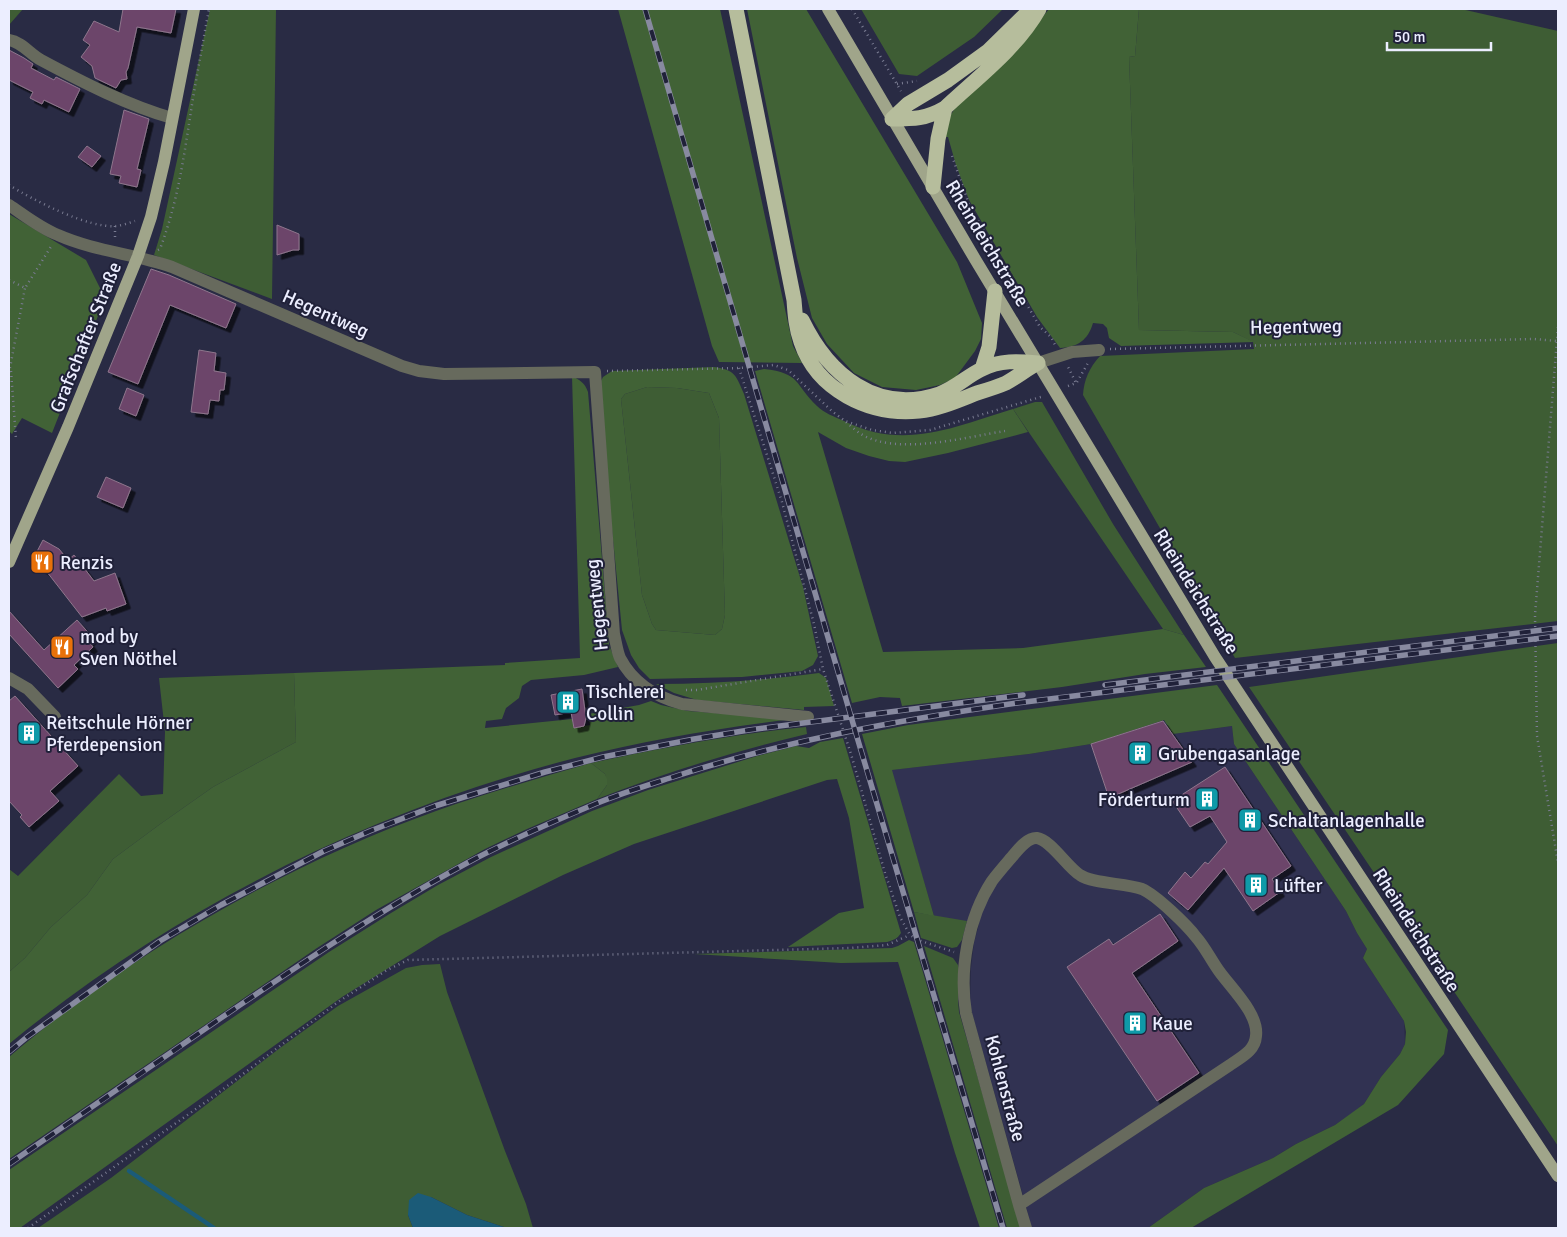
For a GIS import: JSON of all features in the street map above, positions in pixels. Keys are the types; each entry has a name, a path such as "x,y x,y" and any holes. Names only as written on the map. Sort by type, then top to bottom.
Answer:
{"highway":[{"path":"736,9 794,300 796,323 801,343 818,373 831,387 853,400 875,408 920,411 944,405 1005,383 1038,363"},
{"path":"892,119 908,104 948,80 988,51 1031,9"},
{"path":"892,119 917,119 932,115 945,108 1014,43 1040,9"},
{"path":"932,187 938,139 945,108"},
{"path":"982,369 988,347 995,290"},
{"path":"794,300 811,339 831,365 842,376 859,388 878,395 920,398 939,394 958,385 982,369 1000,362 1038,363"}],"main road":[{"name":"Grafschafter Straße","path":"9,562 68,427 138,256 151,217 164,162 194,9"},
{"name":"Rheindeichstraße","path":"828,9 932,187 1215,657 1558,1176"}],"street":[{"path":"9,40 16,42 39,59 148,112 172,118"},
{"name":"Hegentweg","path":"9,205 58,235 172,267 402,366 419,371 444,374 596,372 614,634 620,657 632,675 645,688 666,700 692,705 808,717"},
{"path":"1038,363 1072,352 1099,350"},
{"path":"9,678 28,689 55,717"},
{"name":"Kohlenstraße","path":"1019,1205 1172,1105 1251,1050 1257,1034 1255,1022 1248,1009 1219,972 1196,936 1156,898 1143,889 1112,882 1091,880 1080,876 1051,847 1038,838 1031,839 1017,850 991,882 973,923 969,939 966,956 964,997 966,1013 1019,1205 1026,1228"}],"path":[{"path":"138,256 160,249 171,220 185,158 194,92 210,9"},
{"path":"852,9 908,104"},
{"path":"897,84 921,80"},
{"path":"938,139 946,140 970,207 1040,326 1051,338 1076,382"},
{"path":"9,185 34,200 86,222 115,226 151,217"},
{"path":"9,373 25,288 58,235"},
{"path":"9,280 25,288"},
{"path":"1558,327 1535,615 1537,736 1558,863"},
{"name":"Hegentweg","path":"1099,350 1534,339 1558,341"},
{"path":"1055,392 1076,382 1099,350"},
{"path":"10,367 16,439"},
{"path":"596,372 739,368 782,502 814,624 823,669 851,754 885,873 900,917 910,935 918,940 966,956"},
{"path":"845,421 862,435 886,443 913,445 1005,431"},
{"path":"681,690 698,690 823,669"},
{"path":"28,1228 210,1099 338,1002 387,970 408,960 850,948 887,945 910,935"}],"shaded area":[{"path":"1164,720 1173,734 1232,726 1234,744 1346,911 1367,949 1363,958 1404,1021 1405,1044 1400,1054 1381,1077 1364,1104 1354,1112 1335,1125 1296,1144 1273,1158 1204,1188 1148,1228 1032,1228 970,1006 971,968 974,943 979,924 934,916 891,770 1029,754 1091,744"},
{"path":"418,1193 431,1197 467,1215 507,1228 413,1228 408,1215 409,1200"}],"green space":[{"path":"9,9 23,9 9,25"},
{"path":"210,9 276,9 272,299 154,255 162,229"},
{"path":"618,9 720,9 793,346 802,363 719,362 712,346"},
{"path":"747,9 806,9 957,262 982,323 981,339 975,351 955,378 940,385 916,390 882,387 854,373 827,344 812,318 797,258"},
{"path":"861,9 1003,9 974,37 917,76 899,74"},
{"path":"1049,9 1139,9 1135,56 1129,57 1139,330 1233,332 1254,342 1121,346 1109,338 1107,328 1103,324 1093,323 1088,334 1081,342 1060,348 1037,317 969,200 948,137 944,137 947,121 955,108"},
{"path":"1139,9 1461,9 1558,31 1558,621 1235,658 1083,395 1088,374 1100,356 1254,349 1253,342 1233,332 1139,330 1129,57 1135,56"},
{"path":"9,214 86,260 105,298 52,433 22,418 12,434 9,431"},
{"path":"714,367 731,372 737,378 744,394 803,587 818,656 813,665 802,671 742,677 650,679 639,668 631,655 622,630 610,509 601,381 603,377 612,371","holes":["647,387 677,388 709,393 719,418 725,615 722,629 715,635 656,630 642,595 621,399 625,394"]},
{"path":"764,369 785,373 796,381 823,411 866,430 887,434 908,435 928,433 949,429 1013,409 1028,432 905,462 889,461 869,456 846,448 818,432 883,652 1023,648 1163,629 1184,635 1206,667 1062,687 902,706 900,698 880,697 852,703 755,371"},
{"path":"572,376 582,382 588,392 609,645 618,667 584,675 531,680 522,686 519,698 506,708 502,719 486,721 485,728 572,719 574,728 590,725 588,714 651,701 688,711 792,719 683,735 575,758 498,780 423,806 349,836 276,870 206,908 138,950 72,995 9,1044 9,972 25,958 51,927 87,895 113,859 213,787 296,742 294,673 505,665 505,663 580,658"},
{"path":"647,387 677,388 709,393 719,418 725,615 722,629 715,635 656,630 642,595 621,399 625,394"},
{"path":"1035,402 1042,402 1113,524 1184,635 1163,629 1013,409"},
{"path":"1558,643 1558,1146 1249,687"},
{"path":"294,673 296,742 213,787 113,859 87,895 51,927 25,958 9,972 9,869 18,876 119,774 141,796 163,794 165,732 159,678"},
{"path":"819,673 826,678 834,706 804,707 804,710 697,700 674,693 656,684 738,681"},
{"path":"1217,685 1448,1030 1444,1054 1398,1105 1191,1228 1148,1228 1204,1188 1273,1158 1296,1144 1335,1125 1364,1104 1381,1077 1400,1054 1405,1044 1406,1032 1404,1021 1363,958 1367,949 1346,911 1234,744 1232,726 1173,734 1164,720 1091,744 1029,754 892,770 934,916 914,912 862,734 908,725"},
{"path":"806,727 807,734 701,763 597,799 607,785 605,774 591,763 698,742"},
{"path":"843,738 901,933 895,939 887,942 788,947 839,913 864,908 849,818 837,779 827,780 634,844 563,875 440,936 342,997 20,1228 9,1228 9,1170 329,952 438,885 491,857 592,811 648,790 757,756 796,746 809,748 820,742"},
{"path":"591,763 605,774 607,779 607,785 597,799 485,849 376,910 317,948 9,1159 9,1057 106,982 212,915 267,885 323,858 379,833 436,811"},
{"path":"914,912 967,921 962,940 957,947 952,948 921,938"},
{"path":"909,940 914,942 999,1228 980,1228 955,1153 898,962 841,963 694,954 892,948"},
{"path":"924,946 953,958 958,965 960,972 959,1012 1021,1228 1007,1228"},
{"path":"440,964 447,992 526,1204 533,1228 507,1228 467,1215 431,1197 408,1215 413,1228 38,1228 111,1178 280,1048 338,1006 406,968"}],"building":[{"path":"123,9 176,9 171,33 137,27 126,72 127,79 121,80 116,88 95,78 92,66 81,57 90,45 83,40 94,21 119,32"},
{"path":"9,50 33,64 31,68 54,80 56,77 80,89 69,112 44,100 42,104 30,98 33,92 9,80"},
{"path":"124,110 149,119 137,169 141,170 137,187 119,183 121,176 110,174"},
{"path":"87,146 101,156 92,167 78,157"},
{"path":"277,225 299,234 299,250 277,255"},
{"path":"151,269 236,304 226,328 170,305 138,384 108,372"},
{"path":"199,350 216,353 214,371 226,373 224,390 220,390 219,401 210,400 208,414 191,412"},
{"path":"127,388 144,395 136,416 119,409"},
{"path":"106,477 131,488 123,508 97,497"},
{"path":"43,540 59,549 68,560 74,555 94,581 115,573 126,604 107,611 106,608 82,617 47,572 31,563"},
{"path":"9,611 44,650 77,620 93,638 89,642 93,647 74,665 78,669 58,688 9,634"},
{"name":"Tischlerei Collin","path":"582,689 586,718 584,726 574,728 571,712 555,715 551,695"},
{"name":"Reitschule Hörner Pferdepension","path":"15,696 78,766 50,791 59,801 29,827 20,817 22,815 9,801 9,701"},
{"name":"Grubengasanlage","path":"1163,721 1192,762 1109,798 1091,744"},
{"path":"1225,767 1291,866 1272,879 1280,892 1253,911 1224,868 1188,910 1168,893 1185,872 1191,878 1205,862 1208,864 1227,842 1210,816 1190,827 1173,802"},
{"name":"Kaue","path":"1160,914 1178,941 1132,973 1199,1073 1157,1101 1067,967 1109,939 1113,945"}],"waterway":[{"path":"129,1171 214,1228"}],"railway":[{"path":"645,9 857,737 1003,1228"},
{"path":"1105,685 1558,628"},
{"path":"9,1164 340,938 403,900 467,863 514,839 632,790 755,753 885,724 1017,703 1558,636"},
{"path":"9,1052 160,941 221,905 324,851 435,806 545,772 603,757 694,739 749,730 1023,695"}],"place":[{"name":"Renzis","path":"42,562"},
{"name":"mod by Sven Nöthel","path":"62,647"},
{"name":"Tischlerei Collin","path":"568,702"},
{"name":"Reitschule Hörner Pferdepension","path":"29,733"},
{"name":"Grubengasanlage","path":"1140,753"},
{"name":"Förderturm","path":"1207,799"},
{"name":"Schaltanlagenhalle","path":"1250,820"},
{"name":"Lüfter","path":"1256,885"},
{"name":"Kaue","path":"1135,1023"}]}
